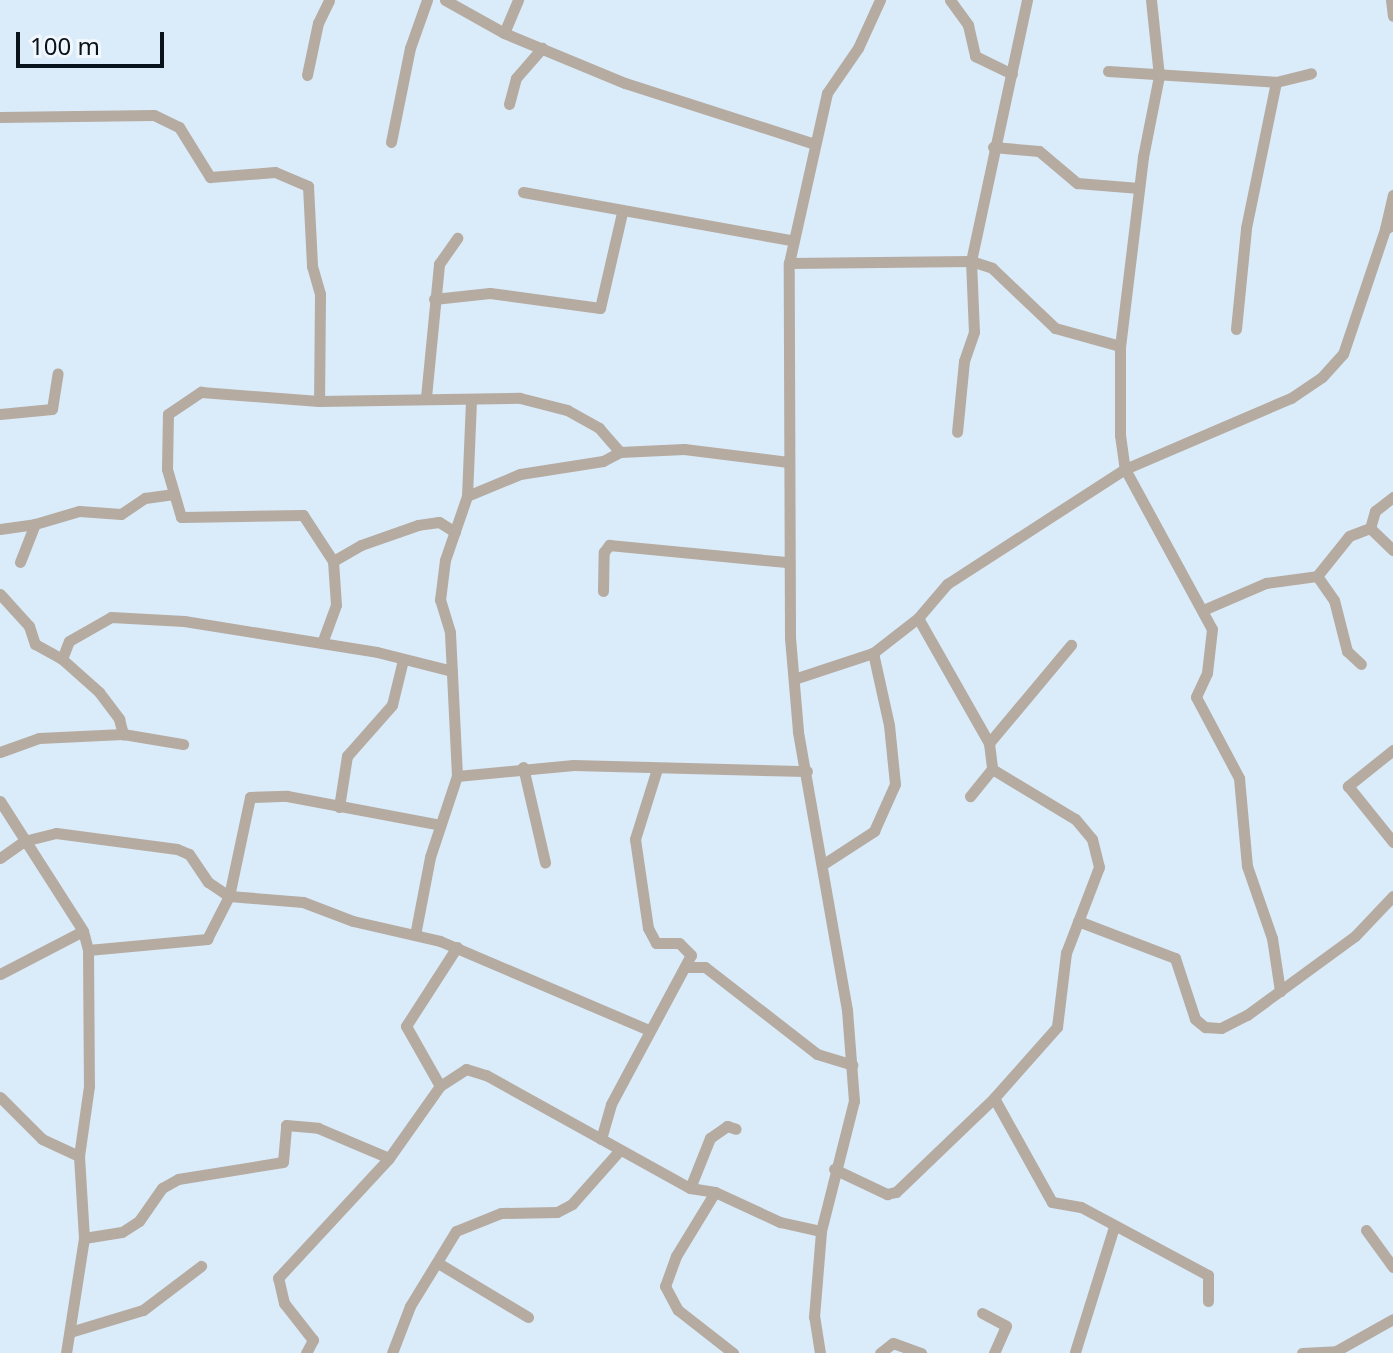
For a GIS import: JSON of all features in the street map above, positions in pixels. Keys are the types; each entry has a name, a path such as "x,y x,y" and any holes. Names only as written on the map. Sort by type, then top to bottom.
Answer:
{"street":[{"path":"307,75 318,23 329,0"},
{"path":"391,142 410,48 427,0"},
{"path":"445,0 504,33 625,83 812,143"},
{"path":"504,33 518,0"},
{"path":"820,1353 814,1317 821,1231 834,1169 854,1101 825,863 807,771 794,679 786,562 789,263 812,143 827,93 858,48 880,0"},
{"path":"950,0 968,25 975,56 1012,74"},
{"path":"957,432 966,350 974,332 971,261 993,147 1027,0"},
{"path":"1151,0 1159,76 1139,188 1120,346 1125,469 1203,610 1213,636 1207,673 1196,697 1239,778 1247,866 1272,938 1280,991"},
{"path":"1391,0 1393,16"},
{"path":"509,104 516,78 542,48"},
{"path":"1108,71 1276,82 1311,73"},
{"path":"1236,329 1246,228 1276,82"},
{"path":"0,117 154,115 179,127 210,177 275,172 308,186 312,266 320,294 319,401"},
{"path":"993,147 1039,151 1077,183 1139,188"},
{"path":"523,192 622,213 794,241"},
{"path":"794,679 873,653 918,618 959,575 1125,469 1291,398 1322,377 1343,354 1389,227 1393,195"},
{"path":"434,299 490,293 600,308 622,213"},
{"path":"426,397 439,264 457,238"},
{"path":"789,263 971,261 992,268 1055,328 1120,346"},
{"path":"0,414 52,409 58,373"},
{"path":"322,643 336,605 333,561 303,515 181,517 167,469 165,426 168,414 190,396 233,392 319,401 426,397 520,398 567,410 599,428 620,452"},
{"path":"415,935 440,825 457,776 450,632 440,600 455,532 467,496 471,399"},
{"path":"467,496 520,474 603,461 620,452 684,449 788,462"},
{"path":"0,529 35,524 79,511 121,514 145,498 174,494"},
{"path":"1370,528 1375,511 1393,497"},
{"path":"333,561 361,545 418,525 439,522 455,532"},
{"path":"20,562 35,524"},
{"path":"1203,610 1266,583 1317,576 1349,536 1370,528"},
{"path":"1370,528 1393,550"},
{"path":"603,591 604,552 609,545 786,562"},
{"path":"1317,576 1334,600 1347,651 1361,664"},
{"path":"0,594 29,626 35,644 62,659 99,692 119,719 123,734"},
{"path":"62,659 69,641 111,617 184,621 322,643 452,671"},
{"path":"918,618 989,743 992,769 970,796"},
{"path":"989,743 1071,645"},
{"path":"825,863 874,831 895,784 889,725 873,653"},
{"path":"339,807 347,756 392,705 403,660"},
{"path":"0,752 39,738 123,734 183,744"},
{"path":"1393,750 1348,786 1393,842"},
{"path":"457,776 523,767 807,771"},
{"path":"523,767 545,862"},
{"path":"601,1139 611,1104 691,955 686,947 656,943 648,928 635,839 657,769"},
{"path":"834,1169 887,1194 896,1192 994,1098 1057,1027 1064,1005 1066,953 1099,867 1092,839 1075,819 992,769"},
{"path":"88,950 198,943 215,931 229,896 250,797 287,796 440,825"},
{"path":"0,801 83,931 88,950 89,1086 79,1156 84,1238 66,1353"},
{"path":"0,858 24,841 56,833 86,834 177,849 189,854 208,882 229,896 303,902 353,921 457,947 649,1030"},
{"path":"1078,921 1175,958 1183,993 1195,1019 1205,1027 1221,1028 1247,1015 1355,936 1393,896"},
{"path":"0,974 83,931"},
{"path":"440,1086 406,1026 457,947"},
{"path":"686,967 705,967 817,1054 852,1065"},
{"path":"306,1353 313,1340 284,1303 278,1278 389,1158 440,1086 466,1069 486,1075 690,1188 715,1192 780,1222 821,1231"},
{"path":"0,1097 42,1139 79,1156"},
{"path":"994,1098 1052,1202 1081,1207 1208,1275 1208,1301"},
{"path":"84,1238 122,1232 139,1221 162,1188 178,1179 283,1162 290,1124 318,1128 389,1158"},
{"path":"690,1188 710,1138 727,1126 736,1129"},
{"path":"392,1353 410,1306 456,1231 476,1221 520,1210 557,1212 572,1204 619,1151"},
{"path":"715,1192 676,1256 665,1286 678,1310 733,1353"},
{"path":"1075,1352 1114,1227"},
{"path":"1366,1230 1393,1267"},
{"path":"438,1263 528,1317"},
{"path":"70,1332 143,1310 201,1266"},
{"path":"982,1313 1006,1326 994,1353"},
{"path":"1302,1353 1336,1351 1393,1319"},
{"path":"880,1353 893,1343 921,1353"}]}
